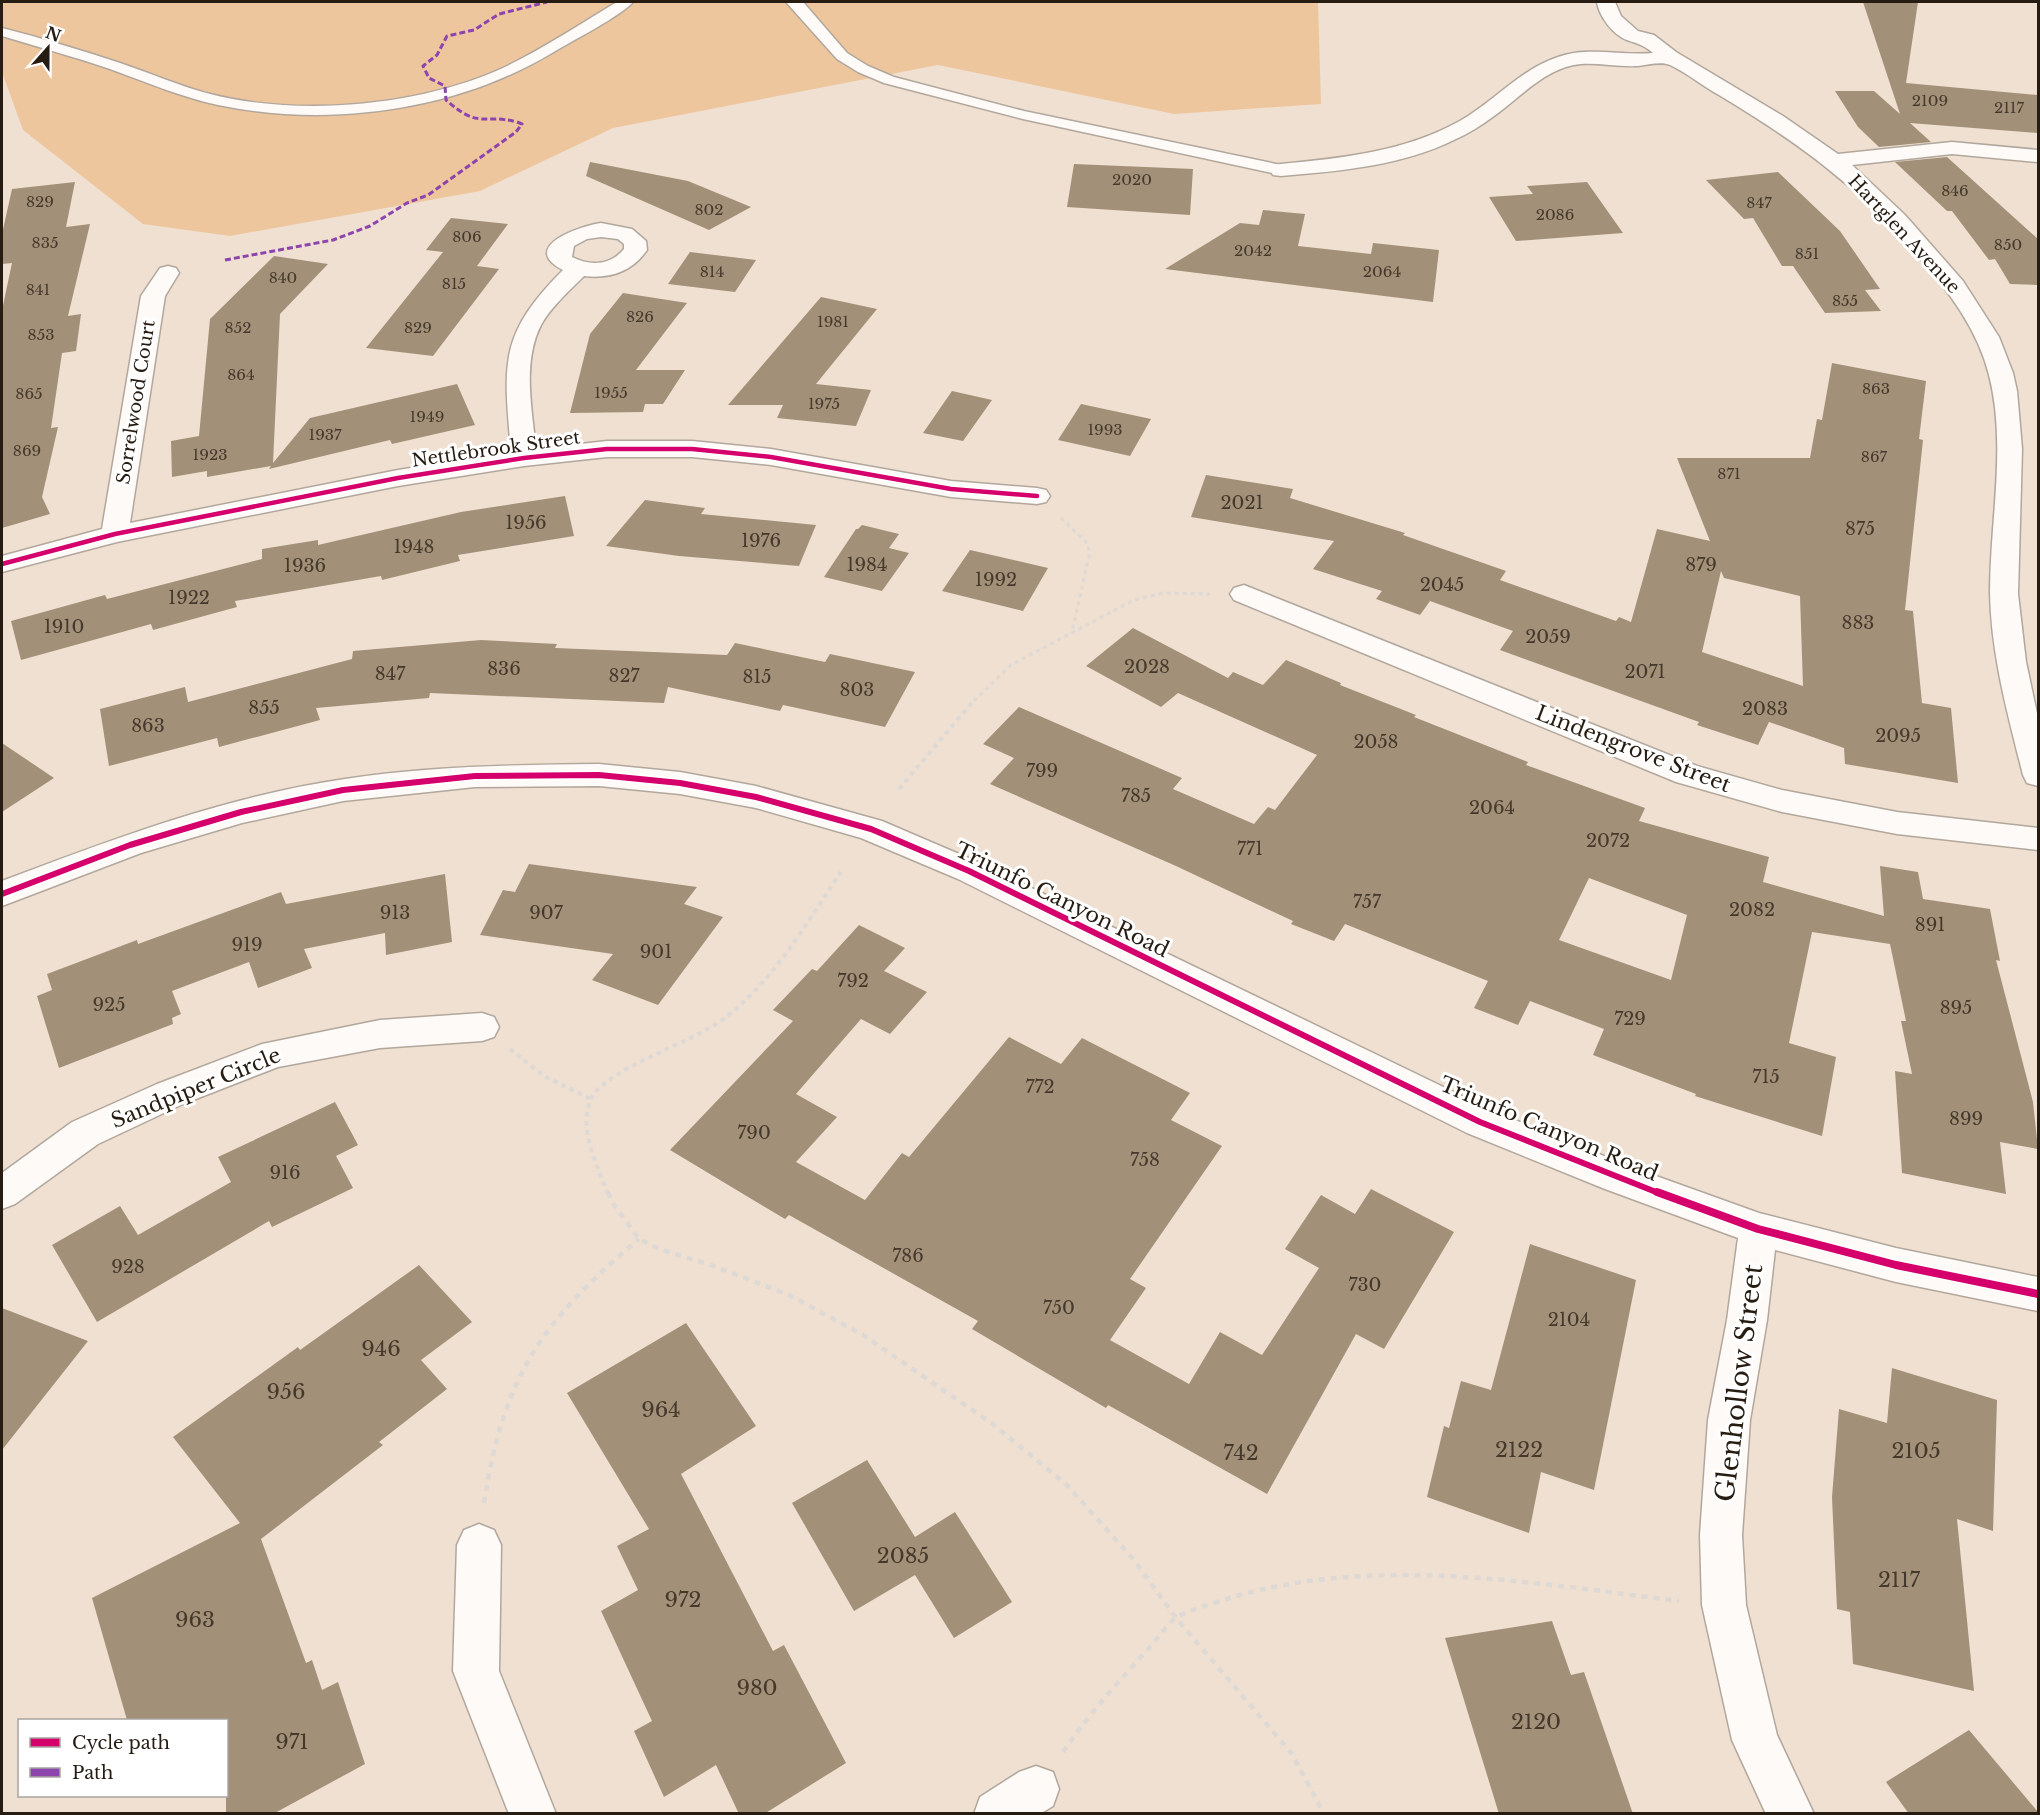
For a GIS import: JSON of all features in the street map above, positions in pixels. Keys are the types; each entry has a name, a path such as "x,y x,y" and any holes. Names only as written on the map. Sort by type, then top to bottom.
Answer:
{"street":[{"name":"Hartglen Avenue","path":"1606,2 1607,10 1634,37 1646,30 1670,57 1784,126 1834,161 1861,184 1915,240 1962,294 1997,364 2005,391 2008,456 2003,582 2006,625 2012,667 2038,775"},
{"path":"1281,170 1376,159 1425,145 1467,126 1521,85 1548,69 1611,68 1621,61 1670,57"},
{"path":"1834,161 1952,148 2038,156"},
{"path":"524,458 518,367 526,332 556,290 578,268"},
{"name":"Sorrelwood Court","path":"115,534 153,296 168,273"},
{"name":"Nettlebrook Street","path":"2,564 115,534 398,478 524,458 607,450 692,449 848,469 951,489 1037,496"},
{"name":"Lindengrove Street","path":"1244,594 1688,774 1782,801 1897,823 2038,839"},
{"name":"Triunfo Canyon Road","path":"2,894 130,845 241,812 343,790 475,776 599,776 681,783 756,796 882,833 969,871 1480,1122 1618,1178 1758,1229 1896,1265 2038,1294"},
{"name":"Sandpiper Circle","path":"2,1193 85,1134 170,1094 274,1054 380,1034 482,1027"},
{"name":"Glenhollow Street","path":"1758,1229 1747,1320 1729,1420 1721,1535 1724,1605 1755,1740 1791,1814"},
{"path":"479,1545 476,1671 533,1814"},
{"path":"997,1814 1036,1789"}],"lane":[{"path":"2,32 230,103 312,109 367,106 445,93 492,78 526,62 626,2"},
{"path":"792,2 798,5 842,56 863,69 889,80 1023,115 1281,170"}],"path":[{"path":"1037,496 1088,544 1089,556 1072,633"},
{"path":"899,789 969,705 1011,665 1134,600 1163,593 1244,594"},
{"path":"841,872 766,981 725,1018 698,1036 602,1084 591,1099 587,1126 590,1149 612,1202 639,1239 659,1249 711,1265 789,1295 862,1335 990,1422 1066,1484 1134,1560 1176,1618 1292,1755 1324,1814"},
{"path":"482,1027 544,1076 591,1099"},
{"path":"479,1545 489,1462 496,1431 512,1389 530,1353 554,1320 583,1287 639,1239"},
{"path":"1036,1789 1091,1712 1176,1618 1210,1604 1254,1591 1314,1580 1421,1575 1508,1581 1724,1605"}],"shaded area":[{"path":"2,2 1318,2 1321,104 1174,114 938,65 613,128 480,191 230,236 143,224 23,130 2,72"}],"building":[{"path":"1863,2 1918,2 1906,83 2038,95 2038,133 1910,123 1931,142 1879,147 1858,127 1835,91 1874,91 1900,114"},
{"path":"1947,157 2038,239 2038,285 2010,284 1995,259 1989,260 1952,211 1947,211 1895,162"},
{"path":"590,162 688,181 751,207 709,230 586,176"},
{"path":"1074,164 1193,169 1190,215 1067,207"},
{"path":"1778,172 1840,231 1880,289 1865,290 1881,311 1825,313 1793,266 1782,266 1753,218 1744,219 1706,180"},
{"path":"75,182 66,227 90,224 68,316 81,314 76,351 62,353 51,428 58,427 42,497 50,514 2,528 2,310 12,263 2,264 2,234 12,189"},
{"path":"1587,182 1623,233 1516,241 1489,197 1533,194 1527,186"},
{"path":"1263,210 1305,214 1298,246 1371,254 1373,243 1439,250 1433,302 1165,269 1240,223 1259,225"},
{"path":"451,218 508,224 477,266 499,269 433,356 366,348 443,252 426,250"},
{"path":"690,252 756,260 735,292 668,284"},
{"path":"274,256 328,264 280,314 273,463 310,418 457,384 475,425 392,444 390,440 269,469 271,466 207,477 207,471 172,477 171,441 199,436 210,319"},
{"path":"623,293 687,303 636,370 685,370 663,404 645,404 643,412 570,413 590,334"},
{"path":"821,297 877,309 816,384 871,390 856,426 777,418 783,405 728,405"},
{"path":"1832,363 1926,381 1919,439 1923,440 1905,610 1913,611 1922,703 1951,708 1958,783 1845,764 1844,748 1769,722 1758,745 1697,725 1699,722 1500,650 1513,631 1430,601 1420,615 1376,599 1382,591 1313,569 1334,541 1191,517 1206,475 1293,489 1290,498 1405,533 1403,535 1506,571 1500,580 1616,621 1619,617 1631,622 1657,529 1710,541 1677,458 1810,458 1817,419 1822,420","holes":["1721,571 1724,578 1800,596 1803,686 1702,652"]},
{"path":"952,391 992,400 963,441 923,433"},
{"path":"1081,404 1151,419 1130,456 1058,440"},
{"path":"565,496 574,536 458,555 460,561 382,580 381,576 235,601 237,607 153,630 151,624 21,660 11,621 105,595 107,599 262,559 262,549 318,540 318,545 461,512"},
{"path":"645,500 705,508 701,514 816,525 799,566 679,556 606,546"},
{"path":"862,525 899,534 889,548 909,553 882,591 824,577 856,529"},
{"path":"970,550 1048,568 1023,611 942,591"},
{"path":"1133,628 1228,678 1233,672 1263,685 1286,660 1341,683 1340,685 1416,715 1414,717 1528,762 1526,765 1645,808 1639,821 1769,857 1763,882 1884,916 1880,866 1918,872 1923,899 1990,909 2000,961 1996,960 2033,1102 2038,1149 2000,1142 2006,1194 1902,1173 1895,1071 1912,1074 1901,1021 1906,1021 1890,944 1812,932 1789,1043 1836,1057 1822,1136 1695,1096 1696,1094 1593,1055 1604,1029 1530,1001 1518,1025 1474,1008 1488,981 1345,924 1334,941 1291,924 1293,921 1176,866 990,784 1014,758 983,744 1019,707 1182,778 1173,789 1254,824 1268,807 1275,810 1317,755 1178,693 1161,707 1086,666","holes":["1589,878 1687,915 1671,980 1559,940"]},
{"path":"481,640 557,644 555,648 727,655 735,643 825,662 830,654 915,672 885,727 783,705 780,711 668,687 664,703 430,693 429,698 316,708 320,720 219,747 217,738 109,766 100,709 185,687 188,702 352,659 353,651"},
{"path":"2,743 54,778 2,812"},
{"path":"529,864 697,887 684,904 723,917 658,1005 592,980 613,954 480,935 503,890 515,892"},
{"path":"445,874 452,942 386,955 385,933 304,949 312,968 258,988 249,962 172,991 181,1014 172,1018 173,1024 59,1068 37,996 52,990 47,974 137,940 138,944 281,892 286,904"},
{"path":"859,925 905,948 884,971 927,992 890,1034 861,1019 796,1094 837,1117 796,1162 865,1200 902,1153 909,1157 1009,1037 1061,1064 1082,1038 1190,1093 1171,1120 1222,1146 1130,1279 1146,1288 1110,1340 1189,1384 1220,1332 1262,1355 1319,1268 1285,1249 1321,1195 1355,1214 1371,1189 1454,1232 1384,1349 1356,1334 1267,1494 1108,1405 1106,1408 972,1329 978,1321 789,1215 785,1219 670,1150 793,1021 773,1010 812,969 817,971"},
{"path":"335,1102 358,1145 336,1156 353,1188 272,1227 269,1221 97,1322 52,1245 120,1206 138,1235 231,1182 218,1157"},
{"path":"1530,1244 1636,1280 1594,1490 1541,1472 1529,1533 1427,1497 1444,1426 1449,1428 1461,1381 1491,1390"},
{"path":"419,1265 472,1322 421,1360 447,1389 379,1442 383,1445 261,1539 306,1663 312,1660 322,1690 338,1682 365,1764 273,1814 226,1814 228,1719 127,1719 92,1598 240,1523 173,1437 298,1347 300,1350"},
{"path":"2,1308 88,1341 2,1450"},
{"path":"686,1323 756,1426 681,1474 773,1651 784,1645 846,1763 764,1814 739,1814 716,1765 664,1797 634,1731 652,1721 601,1611 638,1590 617,1546 649,1529 567,1393"},
{"path":"1892,1368 1997,1400 1993,1531 1957,1519 1974,1691 1853,1664 1850,1612 1837,1609 1832,1497 1839,1409 1887,1423"},
{"path":"867,1460 915,1537 955,1512 1012,1602 954,1638 915,1575 854,1611 792,1503"},
{"path":"1552,1621 1571,1675 1584,1672 1633,1814 1499,1814 1445,1638"},
{"path":"1969,1730 2038,1814 1909,1814 1886,1782"}],"marked path":[{"path":"225,260 333,240 370,226 407,203 428,195 516,132 522,124 506,120 479,120 461,112 446,100 445,86 429,78 423,66 437,55 447,36 474,30 499,14 547,2"}],"cycle path":[{"path":"2,564 115,534 398,478 524,458 607,449 692,449 771,457 951,489 1037,496"},
{"path":"2,894 130,845 241,812 343,790 475,776 599,775 680,783 756,797 871,829 969,871 1480,1122 1618,1178 1758,1229 1896,1265 2038,1294"}]}
